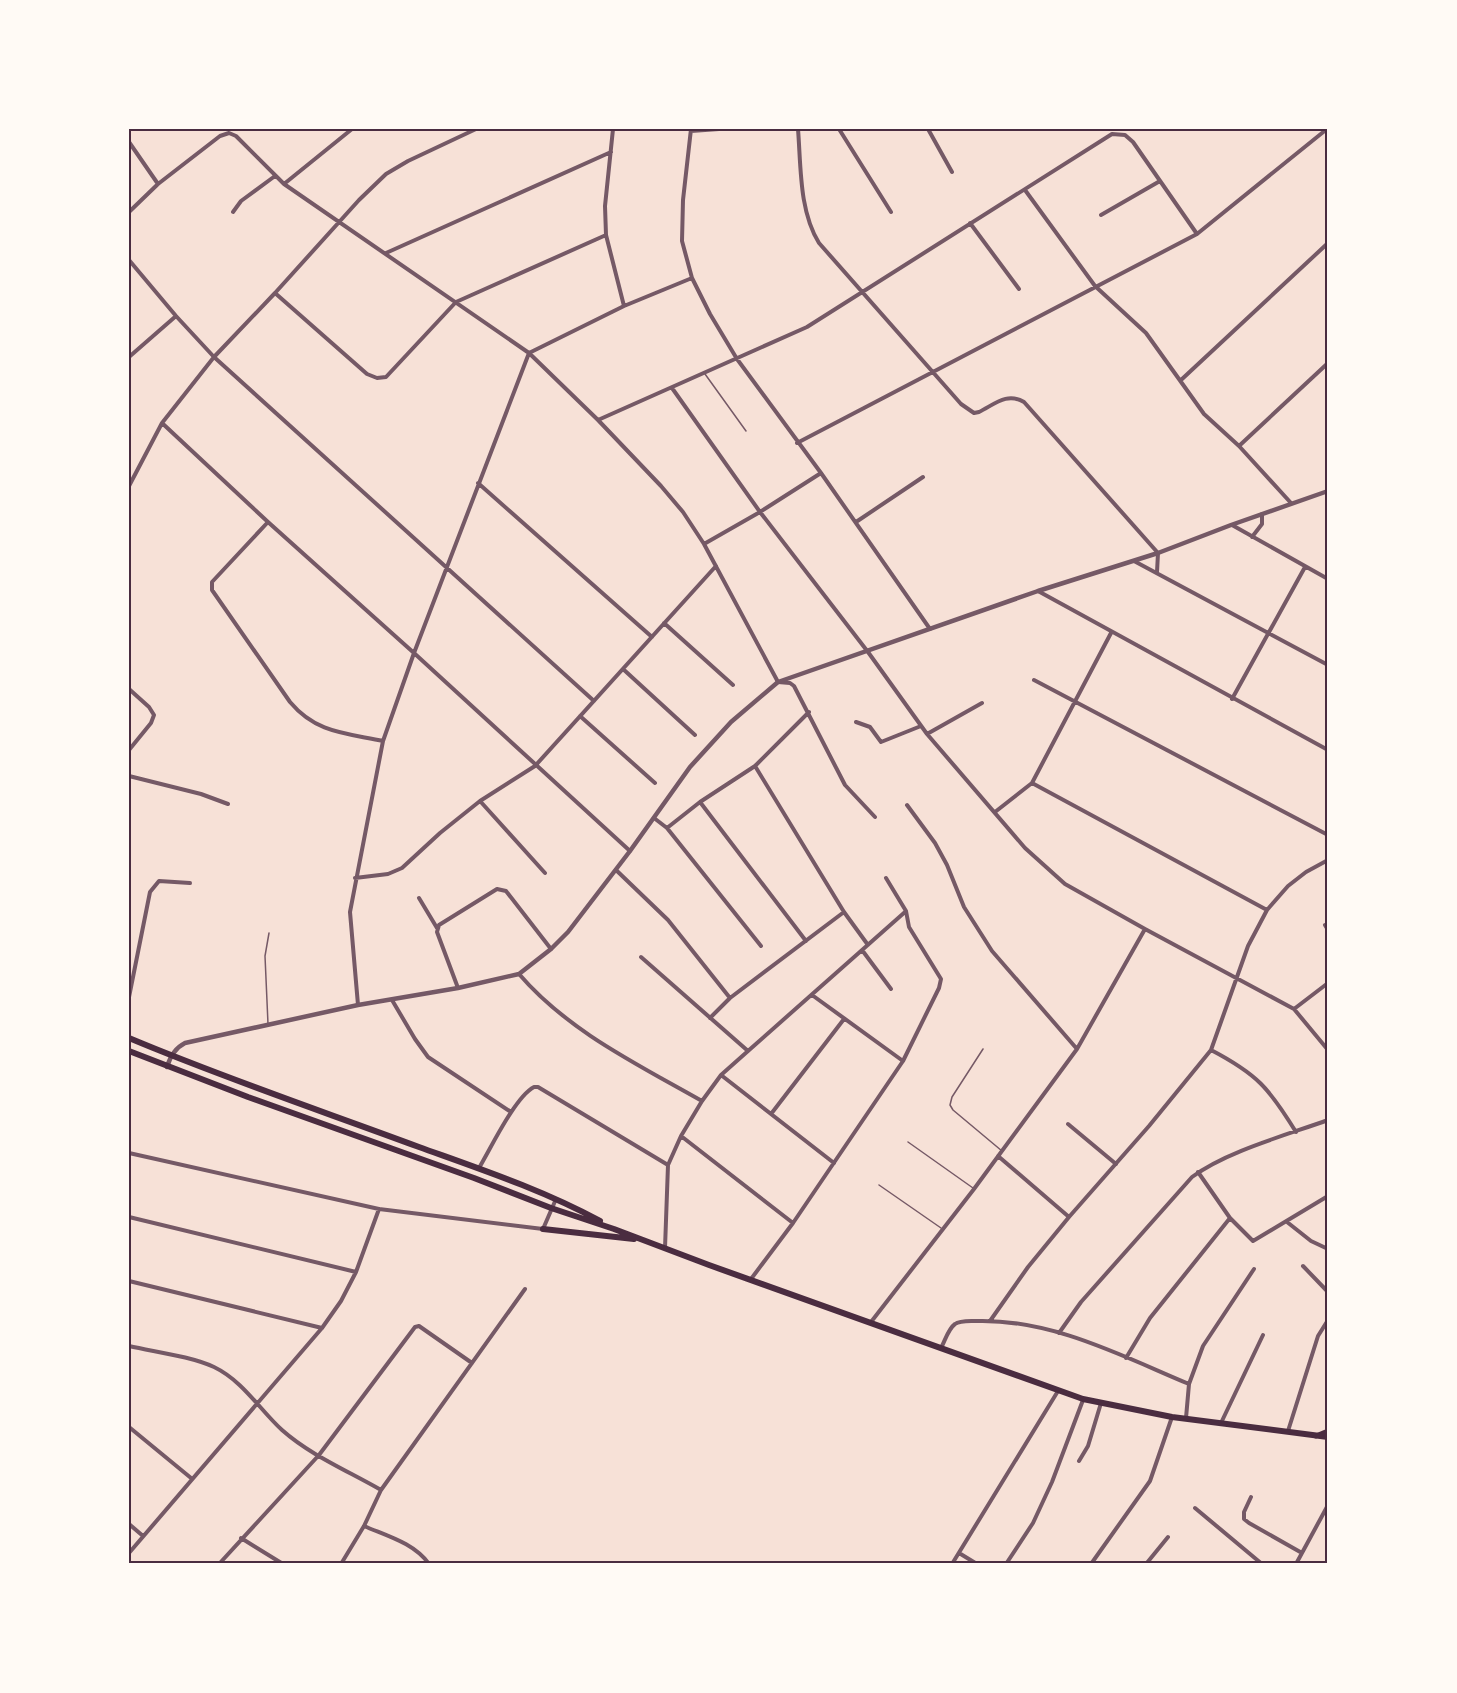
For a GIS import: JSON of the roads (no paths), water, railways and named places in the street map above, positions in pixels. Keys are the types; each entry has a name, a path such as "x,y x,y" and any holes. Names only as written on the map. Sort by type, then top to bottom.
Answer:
{"main road":[{"path":"129,1038 479,1168 556,1199 614,1229"},
{"path":"129,1051 551,1208 1083,1399 1172,1417 1328,1437"},
{"path":"543,1229 644,1240"},
{"path":"1316,1436 1328,1431"}],"street":[{"path":"284,184 352,129"},
{"path":"129,486 162,423 214,357 276,293 339,222 386,174 408,160 476,129"},
{"path":"613,129 605,206 606,235 624,306"},
{"path":"719,129 691,130 683,200 682,241 692,278 737,359 821,473 931,630"},
{"path":"798,129 804,197 813,233 819,243 961,404 974,412 979,412 1009,397 1016,397 1024,402 1158,553 1157,572"},
{"path":"839,129 891,212"},
{"path":"928,129 952,172"},
{"path":"797,443 1197,234 1327,129"},
{"path":"129,212 158,184 220,136 229,133 236,136 284,184 529,353 598,420 672,499 704,544 778,681"},
{"path":"598,420 807,327 1112,134 1125,135 1133,142 1197,234"},
{"path":"129,142 158,184"},
{"path":"386,253 611,152"},
{"path":"233,212 241,201 275,176"},
{"path":"1101,215 1160,181"},
{"path":"1025,190 1095,286 1146,333 1204,414 1239,446 1292,503"},
{"path":"970,223 1019,289"},
{"path":"276,293 367,374 377,378 386,377 456,302 606,235"},
{"path":"1181,380 1328,243"},
{"path":"129,260 214,357 594,700"},
{"path":"358,1005 350,912 383,741 414,653 529,353 624,306 692,278"},
{"path":"129,357 176,316"},
{"path":"1239,446 1328,363"},
{"path":"672,388 760,512 868,652 927,734 1026,848 1065,884 1294,1009 1328,1050"},
{"path":"162,423 630,851"},
{"path":"704,544 821,473"},
{"path":"856,522 923,477"},
{"path":"478,483 652,637"},
{"path":"167,1066 171,1055 184,1043 358,1005 519,974 551,949 568,932 690,767 731,722 778,681 868,652 1038,591 1158,553 1328,491"},
{"path":"1252,537 1262,524 1262,514"},
{"path":"268,522 212,582 212,590 301,716 316,725 383,741"},
{"path":"1231,525 1328,579"},
{"path":"1133,561 1328,664"},
{"path":"355,878 388,874 402,868 480,801 535,766 716,566"},
{"path":"1232,699 1305,567"},
{"path":"1038,591 1328,750"},
{"path":"664,623 733,685"},
{"path":"995,812 1032,783 1111,633"},
{"path":"623,669 695,735"},
{"path":"1034,680 1328,836"},
{"path":"778,681 794,686 845,786 875,818"},
{"path":"129,689 149,707 154,715 151,723 129,750"},
{"path":"927,734 982,703"},
{"path":"667,828 700,802 755,766 809,712"},
{"path":"580,716 655,783"},
{"path":"856,722 870,727 881,742 921,726"},
{"path":"755,766 844,912 868,945"},
{"path":"129,776 179,787 228,804"},
{"path":"1032,783 1267,910"},
{"path":"480,801 545,873"},
{"path":"700,802 806,941"},
{"path":"907,805 935,843 947,865 964,907 992,951 1077,1049"},
{"path":"654,818 667,828 761,946"},
{"path":"990,1321 1028,1267 1210,1050 1248,946 1267,910 1288,886 1306,872 1328,860"},
{"path":"616,870 668,920 730,998"},
{"path":"751,1280 793,1223 903,1061 939,988 941,979 909,927 906,911 886,878"},
{"path":"129,997 150,892 159,881 190,883"},
{"path":"437,928 497,889 501,889 506,891 551,949"},
{"path":"419,898 437,928 458,987"},
{"path":"665,1248 668,1165 681,1136 702,1101 721,1076 747,1051 906,911"},
{"path":"710,1018 730,998 844,912"},
{"path":"871,1322 974,1189 1077,1049 1145,929"},
{"path":"862,950 891,989"},
{"path":"641,957 747,1051"},
{"path":"519,974 535,993 593,1038 702,1101"},
{"path":"1294,1009 1328,983"},
{"path":"812,995 903,1061"},
{"path":"392,1000 428,1057 511,1112"},
{"path":"771,1114 844,1019"},
{"path":"1210,1050 1235,1062 1265,1086 1275,1097 1296,1132"},
{"path":"721,1076 834,1163"},
{"path":"479,1168 511,1112 530,1089 538,1087 668,1165"},
{"path":"1059,1333 1080,1302 1171,1198 1198,1172 1271,1140 1328,1120"},
{"path":"1068,1124 1116,1164"},
{"path":"681,1136 793,1223"},
{"path":"129,1153 379,1209 543,1229 556,1199"},
{"path":"998,1156 1069,1217"},
{"path":"1198,1172 1230,1218 1253,1241 1328,1196"},
{"path":"129,1553 322,1328 341,1301 356,1272 379,1209"},
{"path":"129,1217 356,1272"},
{"path":"1126,1358 1150,1318 1230,1218"},
{"path":"1287,1222 1311,1241 1328,1249"},
{"path":"1303,1266 1328,1292"},
{"path":"1186,1419 1189,1384 1203,1346 1254,1269"},
{"path":"129,1281 322,1328"},
{"path":"341,1564 364,1526 381,1490 525,1289"},
{"path":"1288,1431 1318,1336 1328,1320"},
{"path":"941,1349 955,1323 990,1321 1022,1324 1059,1333 1189,1384"},
{"path":"219,1564 319,1455 417,1326 471,1363"},
{"path":"1221,1424 1263,1335"},
{"path":"129,1346 214,1367 257,1402 281,1429 298,1443 381,1490"},
{"path":"952,1564 1058,1390"},
{"path":"1006,1564 1033,1523 1052,1482 1083,1399"},
{"path":"1079,1461 1088,1446 1101,1403"},
{"path":"1091,1564 1150,1481 1172,1417"},
{"path":"129,1427 191,1478"},
{"path":"1251,1497 1244,1512 1244,1519 1302,1553"},
{"path":"1296,1564 1328,1505"},
{"path":"1195,1508 1262,1564"},
{"path":"129,1524 143,1536"},
{"path":"364,1526 411,1546 428,1564"},
{"path":"1146,1564 1168,1537"},
{"path":"241,1538 283,1564"},
{"path":"959,1553 977,1564"}],"lane":[{"path":"705,373 746,431"},
{"path":"268,1024 265,956 269,933"},
{"path":"982,1049 952,1097 950,1105 1002,1151"},
{"path":"908,1142 974,1189"},
{"path":"879,1185 942,1229"}]}
